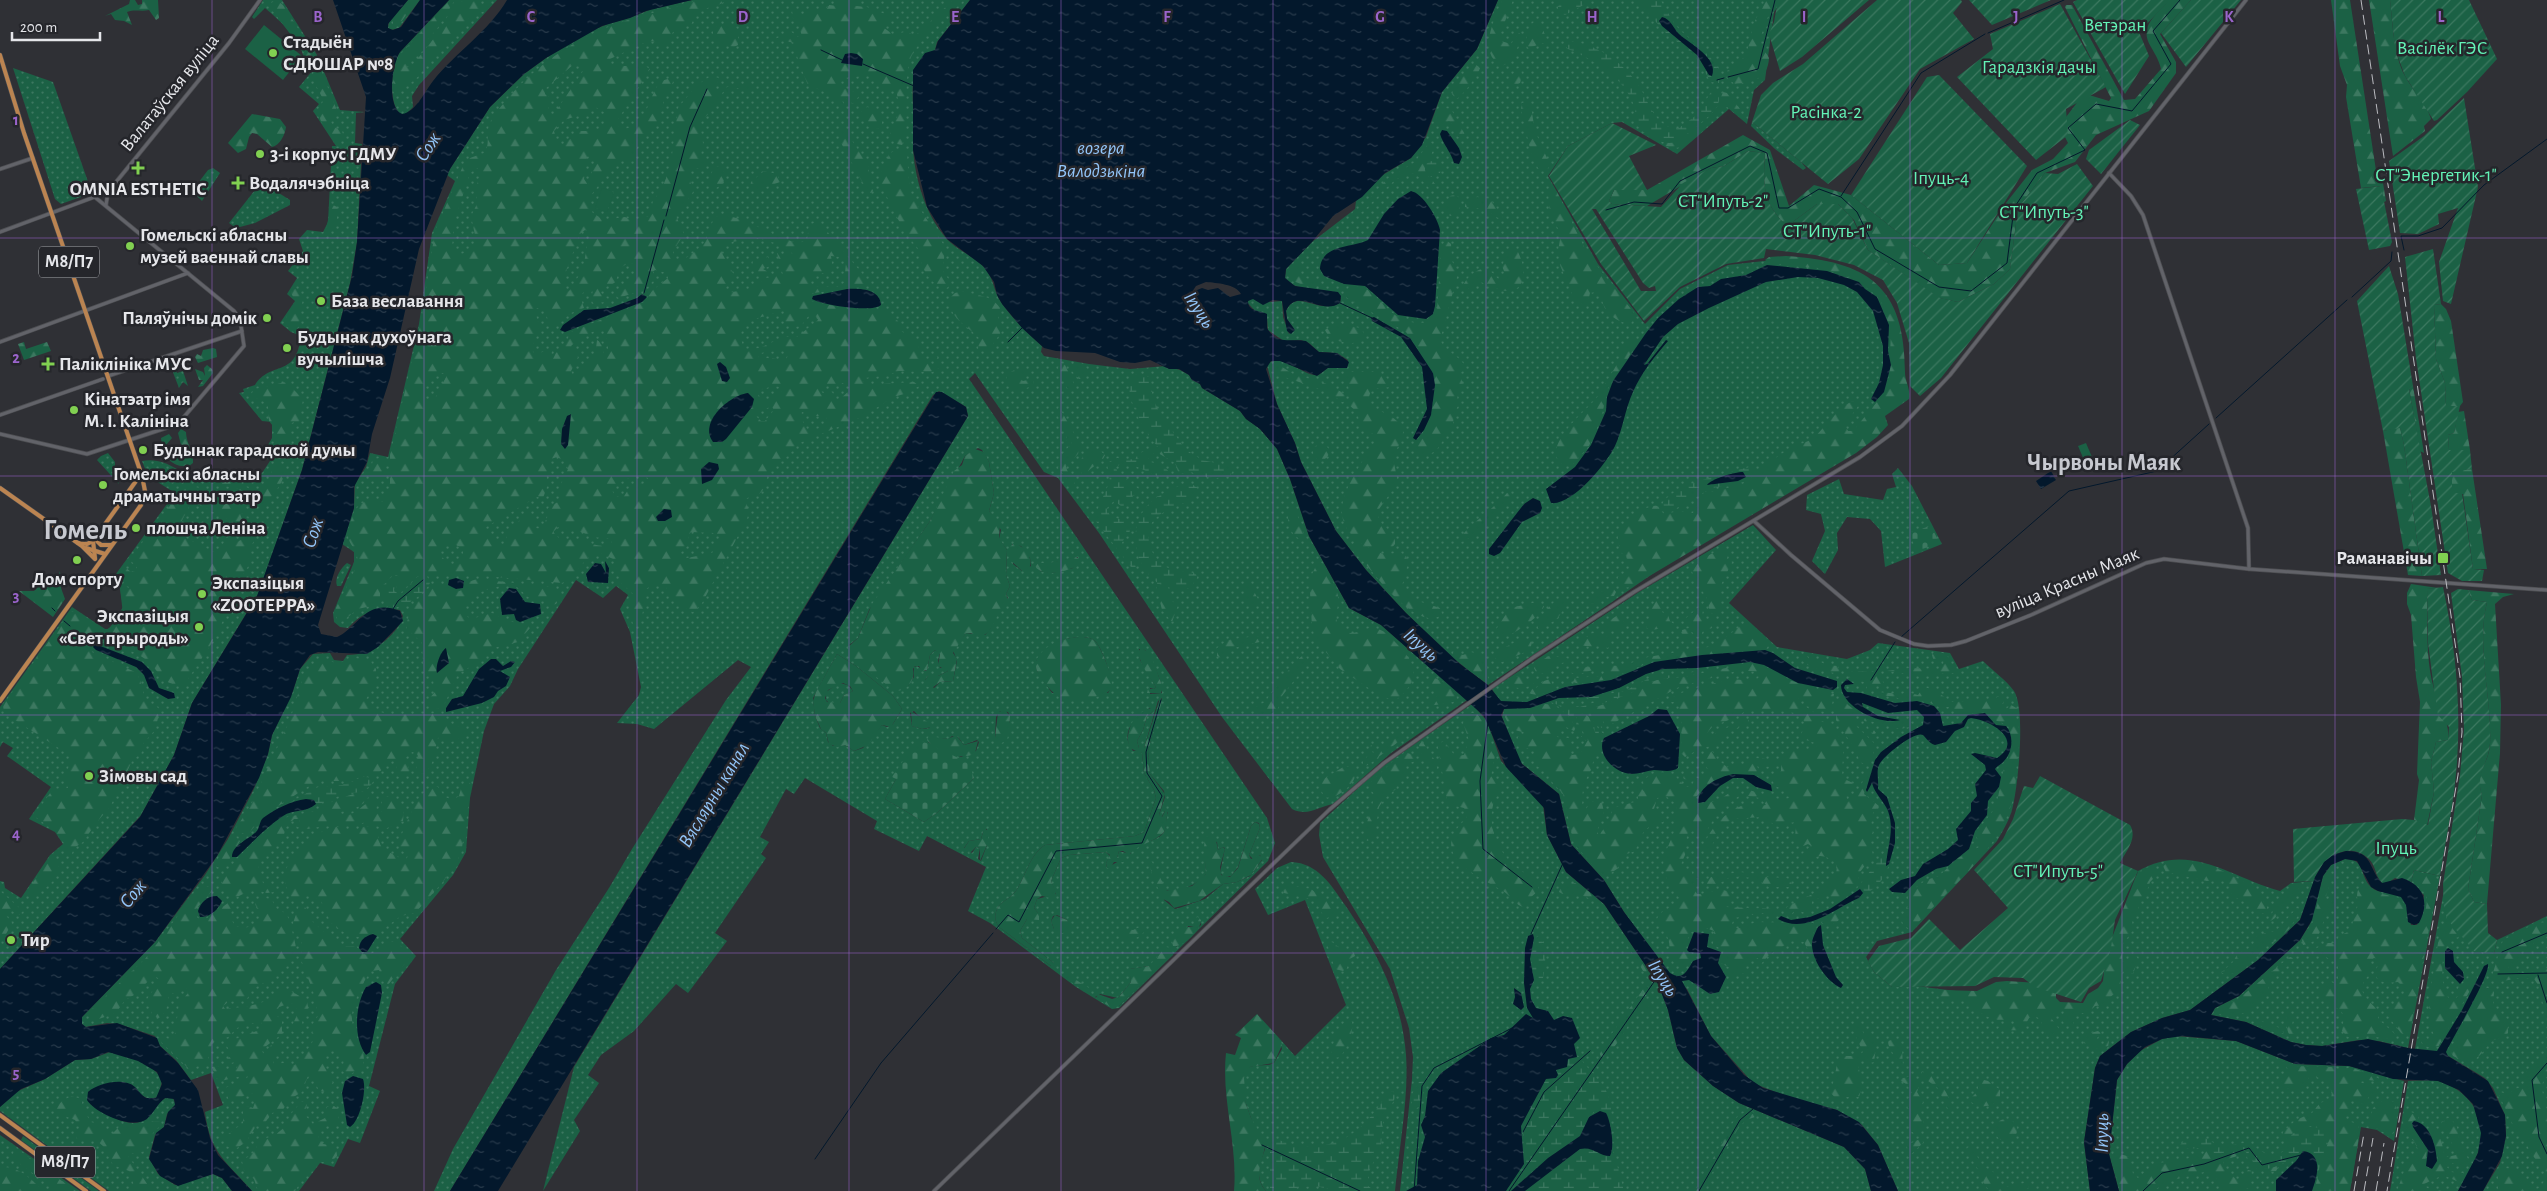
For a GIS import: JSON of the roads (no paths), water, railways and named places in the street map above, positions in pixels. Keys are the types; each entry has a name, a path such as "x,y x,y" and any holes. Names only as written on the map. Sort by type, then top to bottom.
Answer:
{"main road":[{"name":"М8/П7","path":"0,56 1,64 130,441 145,491"},
{"path":"74,541 84,544 93,540 139,476 138,466"},
{"path":"0,701 141,505 145,491 141,486 132,487"},
{"path":"0,488 74,541 94,552 104,554"},
{"path":"98,533 97,540 101,545 106,547 112,543"},
{"path":"93,540 96,565"},
{"path":"82,546 95,559"},
{"name":"М8/П7","path":"0,1115 104,1191"},
{"name":"М8/П7","path":"0,1128 86,1191"}],"street":[{"name":"Валатаўская вуліца","path":"0,232 96,198 109,191 229,43 260,0"},
{"path":"934,1191 1329,810 1384,763 1512,671 1634,592 1874,448 1918,411 1950,375 2246,0"},
{"path":"0,169 33,158"},
{"path":"2109,173 2119,182 2143,214 2248,528 2249,569"},
{"path":"106,206 109,191"},
{"path":"0,434 87,454 130,441 181,422 242,349 244,342 237,314 96,198"},
{"path":"0,342 188,273"},
{"path":"108,376 242,331"},
{"path":"0,415 103,379"},
{"name":"вуліца Красны Маяк","path":"1754,521 1863,618 1880,630 1914,644 1928,646 1951,645 1966,641 2155,560 2179,560 2249,569 2547,590"}],"water":[{"name":"Сож","path":"333,0 408,0 388,24 388,28 393,30 401,27 420,0 449,0 400,52 397,58 393,75 392,94 397,110 402,114 416,105 433,81 491,22 507,0 692,0 646,11 602,26 546,58 524,74 490,107 450,169 419,249 390,378 372,434 367,462 354,487 354,508 318,625 321,634 337,637 364,615 379,608 400,611 403,621 378,647 367,654 318,652 310,655 300,669 291,697 272,735 268,754 259,778 217,856 155,942 82,1017 82,1024 86,1027 117,1023 157,1038 160,1046 178,1063 198,1090 210,1138 218,1155 252,1191 232,1191 222,1178 213,1174 178,1186 160,1176 149,1159 156,1133 164,1127 168,1112 175,1105 174,1099 165,1098 147,1119 140,1122 124,1121 106,1115 87,1100 88,1092 92,1089 111,1082 130,1084 146,1098 156,1098 162,1084 157,1072 138,1061 108,1052 91,1059 75,1060 45,1079 21,1089 0,1107 0,969 140,817 174,755 192,703 257,596 302,470 352,276 357,242 366,97"},
{"name":"возера Валодзькіна","path":"970,0 1498,0 1477,49 1442,92 1422,145 1411,158 1385,173 1362,197 1333,216 1312,242 1286,269 1285,278 1295,286 1338,292 1341,296 1340,303 1333,306 1325,306 1296,301 1291,304 1286,311 1287,319 1295,330 1291,334 1287,331 1282,301 1273,300 1263,305 1253,299 1248,301 1252,309 1267,314 1267,328 1275,337 1285,340 1306,341 1319,352 1337,353 1349,362 1347,368 1328,368 1317,376 1280,361 1271,361 1266,369 1277,404 1295,443 1301,462 1336,531 1366,570 1406,613 1460,664 1488,685 1501,701 1527,702 1565,687 1611,680 1654,662 1702,655 1765,650 1773,653 1795,668 1837,681 1837,687 1833,690 1798,683 1764,665 1750,662 1697,668 1663,669 1646,674 1619,688 1591,697 1559,698 1530,708 1504,709 1501,715 1522,764 1559,794 1571,844 1604,880 1624,912 1670,973 1678,976 1684,974 1693,961 1701,958 1700,953 1687,950 1694,932 1709,934 1707,947 1721,952 1718,963 1726,977 1719,992 1710,994 1689,980 1682,981 1711,1036 1744,1075 1763,1088 1837,1110 1859,1122 1878,1145 1898,1191 1871,1191 1865,1169 1844,1147 1739,1103 1713,1086 1684,1060 1677,1048 1668,1010 1658,984 1604,904 1566,872 1547,835 1544,808 1506,767 1484,716 1381,625 1349,608 1309,536 1290,479 1277,449 1260,429 1246,419 1240,411 1202,388 1200,384 1179,369 1169,369 1150,360 1135,363 1120,362 1095,353 1056,351 1044,348 1022,328 1002,304 997,295 994,282 983,266 947,239 927,207 913,150 913,70 925,53 935,50 938,41","holes":["1206,282 1230,286 1241,294 1230,297 1218,288 1208,290 1202,288 1192,292 1196,286"]},
{"path":"1662,17 1672,24 1679,34 1708,57 1713,69 1712,76 1709,75 1697,55 1662,26 1659,21"},
{"path":"845,54 857,54 863,59 862,66 841,63"},
{"path":"1442,130 1447,131 1459,148 1462,157 1459,164 1454,163 1443,141 1440,134"},
{"path":"1411,191 1425,201 1440,230 1435,306 1433,314 1426,319 1398,315 1365,286 1344,284 1324,276 1320,269 1326,255 1332,251 1368,240 1384,214 1398,199"},
{"path":"1767,265 1827,271 1859,282 1865,289 1877,297 1889,325 1888,351 1891,365 1884,392 1875,402 1871,399 1879,383 1883,365 1883,346 1873,311 1857,292 1844,285 1818,278 1798,277 1766,282 1678,324 1663,337 1644,365 1647,364 1666,340 1668,341 1636,385 1618,439 1605,463 1588,482 1569,498 1551,503 1546,489 1575,467 1591,445 1606,411 1607,397 1613,381 1658,318 1679,299 1698,287 1710,286 1721,279 1746,275"},
{"path":"847,289 869,291 877,296 881,305 858,308 825,304 812,299 813,296"},
{"path":"642,294 647,297 642,302 565,332 560,330 563,325 584,310 610,308 637,298"},
{"path":"1374,317 1410,338 1433,373 1435,385 1431,415 1424,430 1416,440 1413,438 1427,409 1422,367 1401,337 1372,321 1371,318"},
{"path":"720,362 726,367 730,378 727,382 722,381 717,364"},
{"name":"Вяслярны канал","path":"936,392 942,392 966,407 968,416 498,1191 450,1191"},
{"path":"748,393 754,399 752,407 726,439 722,442 713,442 709,434 710,426 718,411 733,399"},
{"path":"571,414 568,445 565,449 561,444 562,429 567,416"},
{"path":"709,462 718,464 719,469 712,480 702,484 701,469"},
{"path":"2051,471 2056,480 2041,489 2036,481"},
{"path":"1743,472 1746,477 1738,481 1707,485 1723,476"},
{"path":"1533,498 1540,501 1542,508 1540,513 1522,522 1500,553 1494,556 1489,554 1489,549 1524,504"},
{"path":"664,509 671,510 672,517 665,521 658,521 656,517"},
{"path":"605,561 609,568 608,583 588,582 586,574 595,563 601,564 606,573"},
{"path":"456,578 464,581 463,588 456,589 448,585 449,580"},
{"path":"509,588 516,589 525,602 540,604 541,614 520,622 516,620 514,614 502,615 500,599"},
{"path":"95,644 142,662 151,671 159,688 174,693 175,698 168,699 149,688 144,675 136,667 96,650 93,647"},
{"path":"446,648 449,663 437,673 438,660"},
{"path":"491,659 496,659 503,666 511,661 515,662 511,667 500,671 510,677 506,686 498,691 494,697 482,703 446,712 446,708 452,699 463,696 479,669"},
{"path":"1847,679 1854,684 1845,685 1844,688 1847,692 1861,693 1895,703 1917,701 1934,706 1940,713 1943,726 1961,723 1968,715 1985,713 1996,725 2006,726 2009,730 2011,748 2007,757 1995,769 2001,777 1999,787 1988,801 1987,815 1975,831 1969,849 1948,866 1936,869 1917,880 1905,893 1892,892 1889,889 1901,880 1915,876 1923,864 1948,849 1958,840 1956,829 1971,811 1971,803 1977,796 1975,784 1986,770 1985,765 1971,754 1975,753 1997,758 2005,751 2006,738 1995,727 1971,718 1968,719 1964,727 1955,731 1946,742 1935,745 1923,735 1913,736 1899,745 1881,761 1878,768 1878,789 1887,797 1895,823 1895,843 1889,864 1886,866 1891,832 1890,818 1872,783 1867,792 1866,790 1875,760 1881,752 1901,737 1923,725 1924,717 1917,710 1888,713 1862,703 1863,707 1878,716 1900,720 1883,720 1863,713 1848,701 1843,693 1841,685"},
{"path":"1658,709 1667,710 1680,734 1678,768 1669,771 1654,770 1637,774 1618,770 1608,762 1602,750 1604,738 1649,716"},
{"path":"1733,774 1754,775 1771,785 1772,791 1756,787 1743,778 1733,778 1720,786 1705,802 1698,803 1705,787 1722,777"},
{"path":"306,799 314,800 316,804 308,809 291,812 283,816 265,830 237,857 232,857 235,849 257,830 263,818 283,806"},
{"name":"Іпуць","path":"2346,851 2355,852 2366,857 2382,883 2402,878 2415,885 2420,890 2424,902 2424,909 2419,923 2414,925 2408,922 2406,905 2401,897 2378,891 2371,887 2357,861 2345,859 2331,865 2323,876 2312,920 2300,940 2239,996 2215,1008 2211,1015 2246,1022 2291,1042 2306,1045 2322,1046 2368,1039 2408,1048 2437,1051 2462,1010 2484,966 2488,964 2483,981 2446,1052 2448,1056 2488,1081 2505,1115 2506,1136 2502,1156 2483,1191 2458,1191 2478,1153 2481,1133 2473,1104 2459,1090 2438,1081 2393,1079 2349,1066 2295,1064 2236,1041 2182,1036 2162,1039 2145,1047 2127,1064 2117,1080 2109,1154 2119,1191 2090,1191 2084,1142 2095,1068 2100,1056 2131,1032 2162,1018 2190,1010 2258,960 2300,920 2315,877 2324,862 2333,855"},
{"path":"1860,889 1863,893 1859,898 1810,922 1799,924 1778,919 1781,916 1791,920 1810,917 1830,909"},
{"path":"217,896 222,901 219,907 210,914 200,917 198,911 203,902 207,898"},
{"path":"1821,925 1823,945 1836,977 1843,985 1841,988 1835,985 1820,969 1812,949 1814,936"},
{"path":"373,934 377,936 367,952 362,952 359,948 362,941 365,937"},
{"path":"1533,934 1530,959 1534,980 1530,989 1531,999 1536,1008 1548,1011 1554,1020 1563,1016 1572,1018 1580,1038 1574,1044 1577,1057 1568,1059 1567,1067 1556,1070 1558,1075 1556,1078 1546,1079 1521,1126 1524,1164 1506,1191 1406,1191 1417,1185 1418,1161 1425,1137 1421,1125 1425,1116 1428,1091 1441,1073 1491,1038 1504,1035 1526,1014 1533,1018 1527,1008 1524,983 1525,948 1528,936"},
{"path":"2448,948 2453,951 2454,962 2463,972 2464,979 2460,984 2445,968 2445,951"},
{"path":"376,982 381,985 382,993 370,1052 366,1055 357,1031 358,1012 362,994 366,987"},
{"path":"1514,988 1521,993 1524,1007 1521,1010 1513,1004 1515,997"},
{"path":"353,1076 363,1079 364,1090 360,1112 354,1124 350,1127 347,1125 342,1093 345,1081"},
{"path":"1600,1111 1606,1113 1611,1128 1612,1147 1610,1156 1585,1148 1580,1149 1525,1191 1511,1191 1548,1158 1580,1136 1589,1117"},
{"path":"2414,1121 2425,1127 2432,1137 2437,1161 2432,1169 2426,1166 2428,1150 2413,1127 2412,1123"},
{"path":"2303,1151 2310,1153 2316,1161 2317,1173 2312,1191 2276,1191 2276,1180 2296,1161"}],"waterway":[{"path":"1728,77 1758,69 1775,0"},
{"path":"1988,33 2064,0"},
{"path":"1606,210 1634,202 1662,204 1680,181 1750,146 1767,153 1779,208 1788,208 1819,189 1841,197 1857,212 1875,249 1939,287 1971,291 2007,263 2014,208 2037,173 2085,150 2068,128 2096,104 2132,111 2171,64 2153,31 2180,0"},
{"path":"1841,196 1921,73 1985,34"},
{"path":"821,50 842,60"},
{"path":"863,64 914,86"},
{"path":"1717,80 1724,78"},
{"path":"666,216 690,127 707,89"},
{"path":"2404,250 2401,236 2418,236 2442,228 2484,185 2547,139"},
{"path":"644,293 664,220"},
{"path":"2352,297 2391,261 2392,252"},
{"path":"2216,418 2347,300"},
{"path":"1340,303 1372,318"},
{"path":"1008,342 1022,328"},
{"path":"1901,637 2069,491 2157,471 2209,424"},
{"path":"393,609 398,601 423,580"},
{"path":"52,608 55,611"},
{"path":"64,621 70,626"},
{"path":"1871,680 1895,642"},
{"path":"996,929 1008,915 1019,922 1056,851 1142,843 1162,796 1147,773 1146,752 1161,700"},
{"path":"1488,722 1480,781 1483,849 1532,887"},
{"path":"1531,934 1563,863"},
{"path":"815,1159 881,1063 993,933"},
{"path":"2502,952 2547,933"},
{"path":"2498,974 2547,973"},
{"path":"2538,975 2547,1003"},
{"name":"Іпуць","path":"1509,1191 1656,979"},
{"path":"1414,1191 1422,1086 1434,1068 1514,1027"},
{"path":"1523,1132 1544,1092 1590,1051"},
{"path":"2547,1063 2532,1080 2539,1137 2547,1154"},
{"path":"1699,1191 1740,1120 1753,1109"},
{"path":"1262,1145 1360,1191"},
{"path":"2143,1191 2162,1173 2204,1164 2249,1148 2262,1165 2301,1155"}],"railway":[{"path":"2361,0 2460,677 2462,732 2458,775 2387,1191"},
{"path":"2354,1191 2364,1133"},
{"path":"2364,1191 2373,1138"},
{"path":"2376,1191 2384,1143"}],"place":[{"name":"Стадыён СДЮШАР №8","path":"273,53"},
{"name":"3-і корпус ГДМУ","path":"260,154"},
{"name":"OMNIA ESTHETIC","path":"138,168"},
{"name":"Водалячэбніца","path":"238,183"},
{"name":"Гомельскі абласны музей ваеннай славы","path":"130,246"},
{"name":"База веславання","path":"321,301"},
{"name":"Паляўнічы домік","path":"267,318"},
{"name":"Будынак духоўнага вучылішча","path":"287,348"},
{"name":"Паліклініка МУС","path":"48,364"},
{"name":"Кінатэатр імя М. І. Калініна","path":"74,410"},
{"name":"Будынак гарадской думы","path":"143,450"},
{"name":"Гомельскі абласны драматычны тэатр","path":"103,485"},
{"name":"плошча Леніна","path":"136,528"},
{"name":"Раманавічы","path":"2443,558"},
{"name":"Дом спорту","path":"77,560"},
{"name":"Экспазіцыя «ZООТЕРРА»","path":"202,594"},
{"name":"Экспазіцыя «Свет прыроды»","path":"199,627"},
{"name":"Зімовы сад","path":"89,776"},
{"name":"Тир","path":"11,940"}],"district":[{"name":"Чырвоны Маяк","path":"2104,463"},
{"name":"Гомель","path":"85,530"}],"park label":[{"name":"Ветэран","path":"2115,25"},
{"name":"Васілёк ГЭС","path":"2442,48"},
{"name":"Гарадзкія дачы","path":"2039,67"},
{"name":"Расінка-2","path":"1826,112"},
{"name":"СТ\"Энергетик-1\"","path":"2436,175"},
{"name":"Іпуць-4","path":"1941,178"},
{"name":"СТ\"Ипуть-2\"","path":"1723,201"},
{"name":"СТ\"Ипуть-3\"","path":"2044,212"},
{"name":"СТ\"Ипуть-1\"","path":"1827,231"},
{"name":"СТ\"Ипуть-5\"","path":"2058,871"}]}
